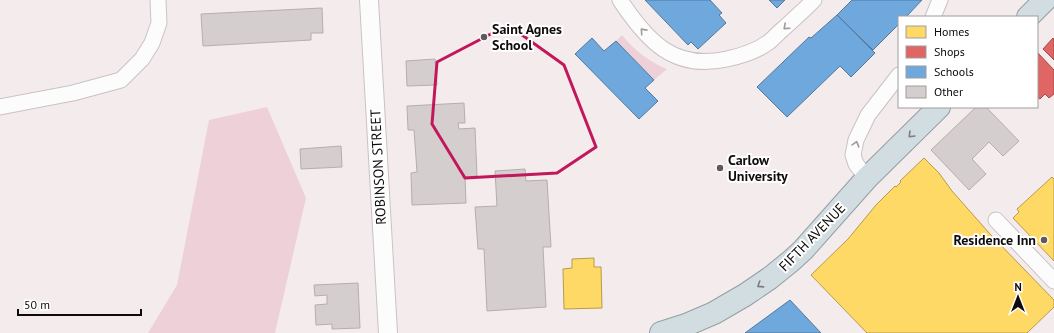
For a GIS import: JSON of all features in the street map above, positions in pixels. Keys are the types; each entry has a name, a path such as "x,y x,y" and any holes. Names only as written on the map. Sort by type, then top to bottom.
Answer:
{"highway":[{"path":"1029,16 1045,0"},
{"name":"FIFTH AVENUE","path":"661,333 688,329 745,295 791,261 803,250 867,178 938,108"}],"street":[{"path":"0,107 73,93 121,80 142,59 152,43 159,23 158,0"},
{"name":"ROBINSON STREET","path":"369,0 388,333"},
{"path":"620,0 643,32 654,42 672,55 681,59 705,62 733,58 754,50 769,42 814,0"},
{"path":"933,16 940,0"},
{"path":"867,178 856,164 853,155 856,140 868,115 898,76"},
{"path":"996,220 1054,281"}],"highlighted area":[{"path":"508,25 564,65 596,147 557,173 465,178 432,124 437,62"}],"shaded area":[{"path":"622,35 642,55 667,69 654,80 616,41"},
{"path":"267,107 306,198 275,333 148,333 177,285 209,120"}],"building: Homes":[{"path":"924,158 939,173 952,191 990,234 1054,300 1054,307 1027,333 867,333 811,275 848,239 876,205"},
{"name":"Residence Inn","path":"1052,177 1054,179 1054,261 1013,218 1019,212 1017,209"},
{"path":"594,258 594,267 601,267 602,308 564,309 563,269 572,268 572,259"}],"building: Shops":[{"path":"1053,38 1054,39 1054,60 1043,49"},
{"path":"1038,53 1054,70 1054,94 1049,98 1045,94 1040,99 1038,98"}],"building: Schools":[{"path":"645,0 710,0 722,13 719,15 726,23 698,49 691,42 688,45"},
{"path":"769,0 785,0 777,8"},
{"path":"852,0 922,0 907,16 898,16 898,25 873,50 837,15"},
{"path":"837,15 875,53 851,77 840,66 787,117 757,87 809,37 811,38"},
{"path":"592,38 604,51 616,41 654,80 645,88 658,101 639,119 575,54"},
{"path":"790,300 821,333 745,333"}],"building: Other":[{"path":"322,8 323,33 311,33 311,40 203,46 201,14"},
{"path":"435,59 437,85 407,86 406,61"},
{"path":"464,103 465,123 458,123 459,129 475,128 477,176 465,177 466,203 412,205 411,173 417,172 414,130 408,130 407,106"},
{"path":"975,108 987,108 1019,141 1003,156 989,142 972,159 986,174 969,190 931,150"},
{"path":"341,146 342,167 301,169 300,149"},
{"path":"525,169 526,181 547,180 551,247 543,247 546,307 487,311 484,249 478,249 475,207 497,206 495,171"},
{"path":"358,283 360,328 332,329 332,324 316,325 315,305 327,304 327,295 315,296 314,285"}],"place":[{"name":"Saint Agnes School","path":"484,37"},
{"name":"Carlow University","path":"720,168"},
{"name":"Residence Inn","path":"1044,240"}]}
